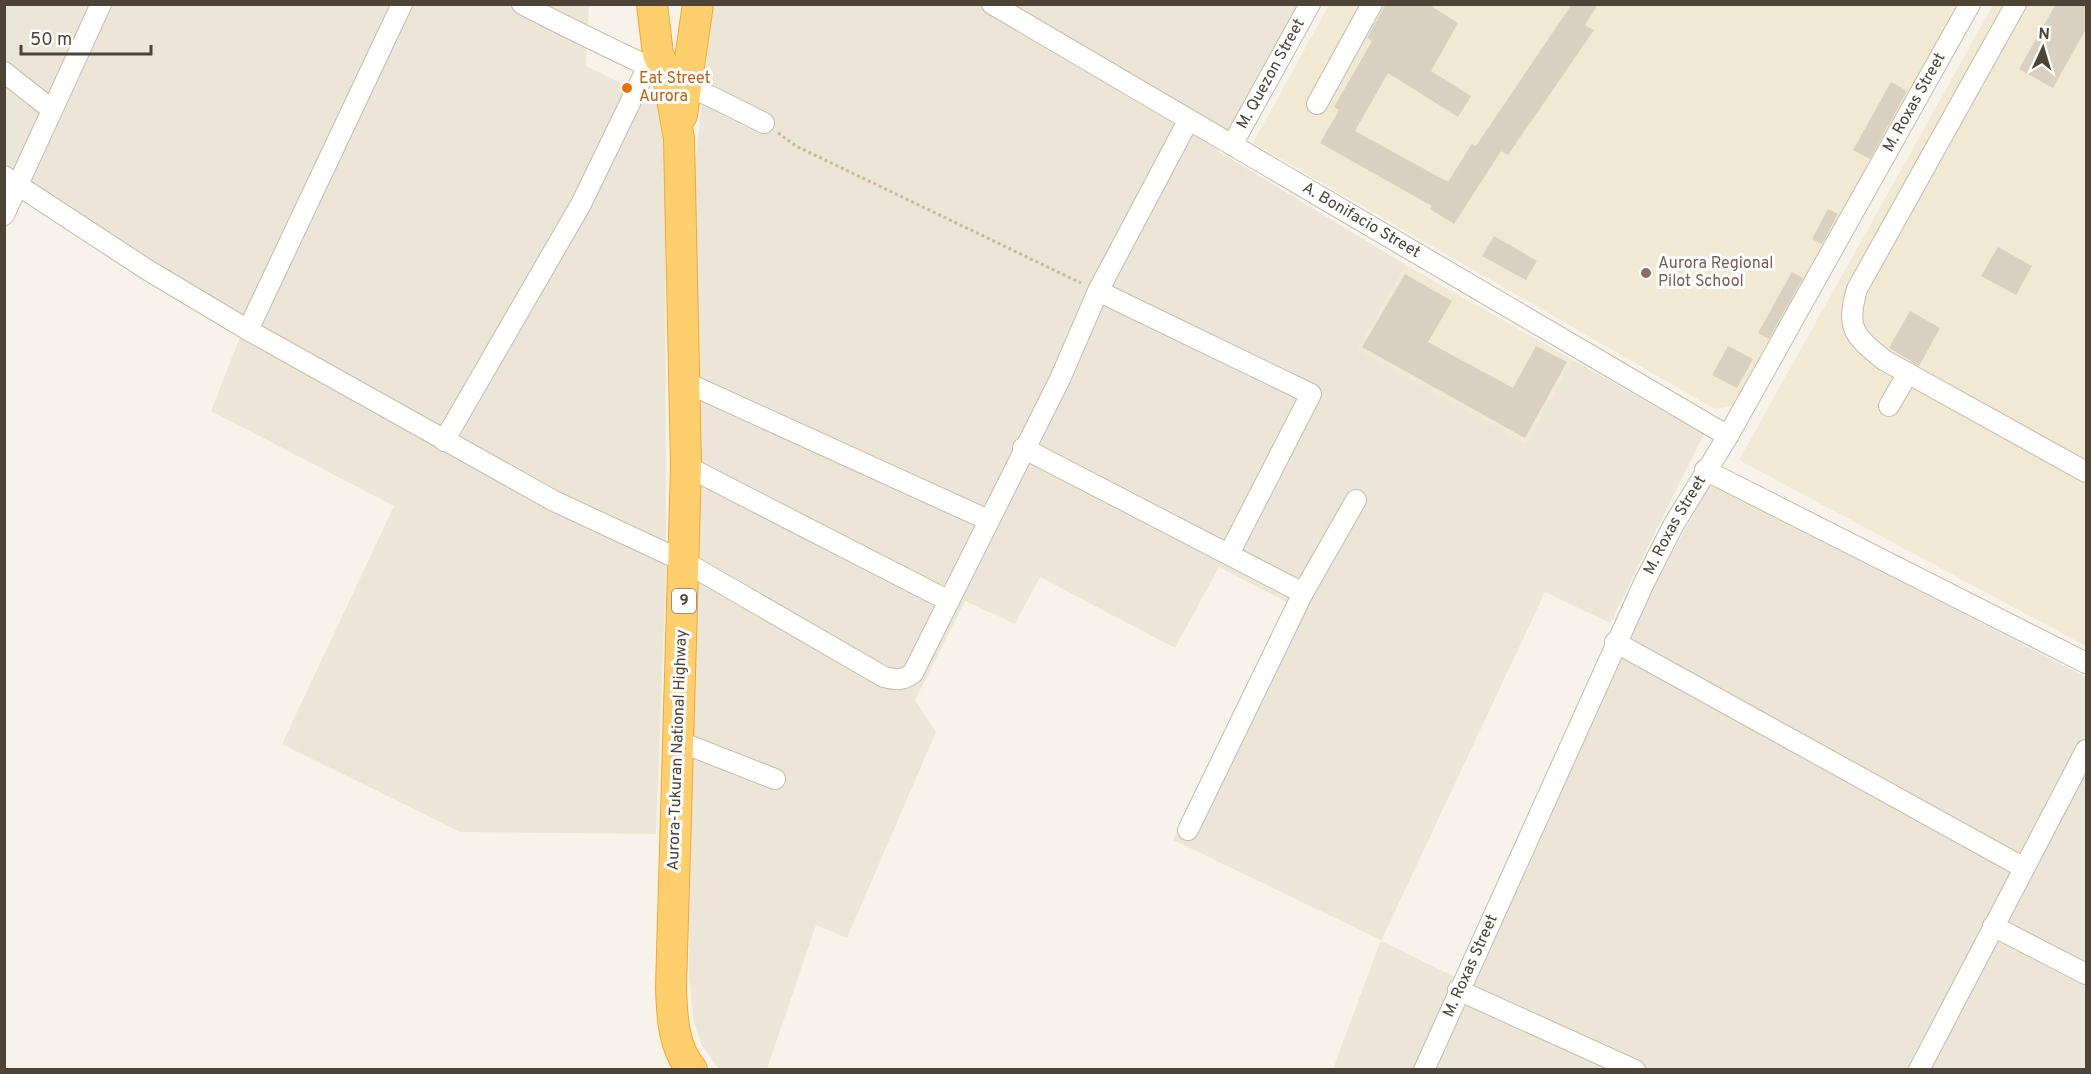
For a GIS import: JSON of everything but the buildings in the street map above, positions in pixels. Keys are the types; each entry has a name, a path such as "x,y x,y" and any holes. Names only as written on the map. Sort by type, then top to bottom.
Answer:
{"highway":[{"name":"Aurora-Tukuran National Highway","path":"652,4 658,54 667,76 678,138 686,466 671,988 673,1020 687,1067"},
{"name":"Aurora-Tukuran National Highway","path":"667,76 698,4"}],"street":[{"path":"4,215 12,181 51,109 101,4"},
{"path":"248,330 402,4"},
{"path":"522,4 764,123"},
{"name":"A. Bonifacio Street","path":"992,4 1188,122 1232,145 1728,436"},
{"name":"M. Quezon Street","path":"1232,145 1310,4"},
{"path":"1317,104 1372,4"},
{"name":"M. Roxas Street","path":"1424,1070 1458,990 1576,736 1615,642 1674,524 1705,470 1728,436 1970,4"},
{"path":"2016,4 1857,289 1850,313 1853,327 1863,343 1908,373 2086,472"},
{"path":"4,72 51,109"},
{"path":"444,441 581,204 667,76"},
{"path":"12,181 146,269 248,330 444,441 554,501 685,562 884,677 896,680 906,679 913,673 1023,448 1060,379 1098,291 1188,122"},
{"path":"1098,291 1311,394 1228,554"},
{"path":"1889,406 1908,373"},
{"path":"685,382 988,520"},
{"path":"1023,448 1303,593"},
{"path":"686,466 950,601"},
{"path":"1705,470 2086,663"},
{"path":"1188,830 1303,593 1356,500"},
{"path":"1615,642 2024,868"},
{"path":"678,741 775,779"},
{"path":"1919,1070 2086,750"},
{"path":"1993,926 2086,975"},
{"path":"1458,990 1635,1070"}],"path":[{"path":"764,123 796,146 1098,291"}],"shaded area":[{"path":"5,5 589,5 586,66 665,105 666,571 656,834 460,832 282,744 394,506 211,411 240,337 23,197 5,231"},
{"path":"713,5 1298,5 1218,151 1406,265 1358,349 1526,443 1573,360 1704,434 1610,623 1545,592 1381,941 1470,984 1635,622 1710,483 2086,677 2086,1069 1333,1069 1381,940 1173,840 1290,604 1219,567 1175,648 1040,577 1015,624 965,601 915,700 936,732 847,938 816,925 767,1069 719,1069 702,1046 693,1020 689,974 690,779 699,553 695,165"},
{"name":"Aurora Regional Pilot School","path":"1329,5 1960,5 1742,404 1715,409 1253,143"},
{"path":"1993,5 2086,5 2086,646 1739,460"},
{"path":"1406,265 1573,360 1526,444 1357,349"}],"place":[{"name":"Eat Street Aurora","path":"627,88"},
{"name":"Aurora Regional Pilot School","path":"1646,273"}]}
